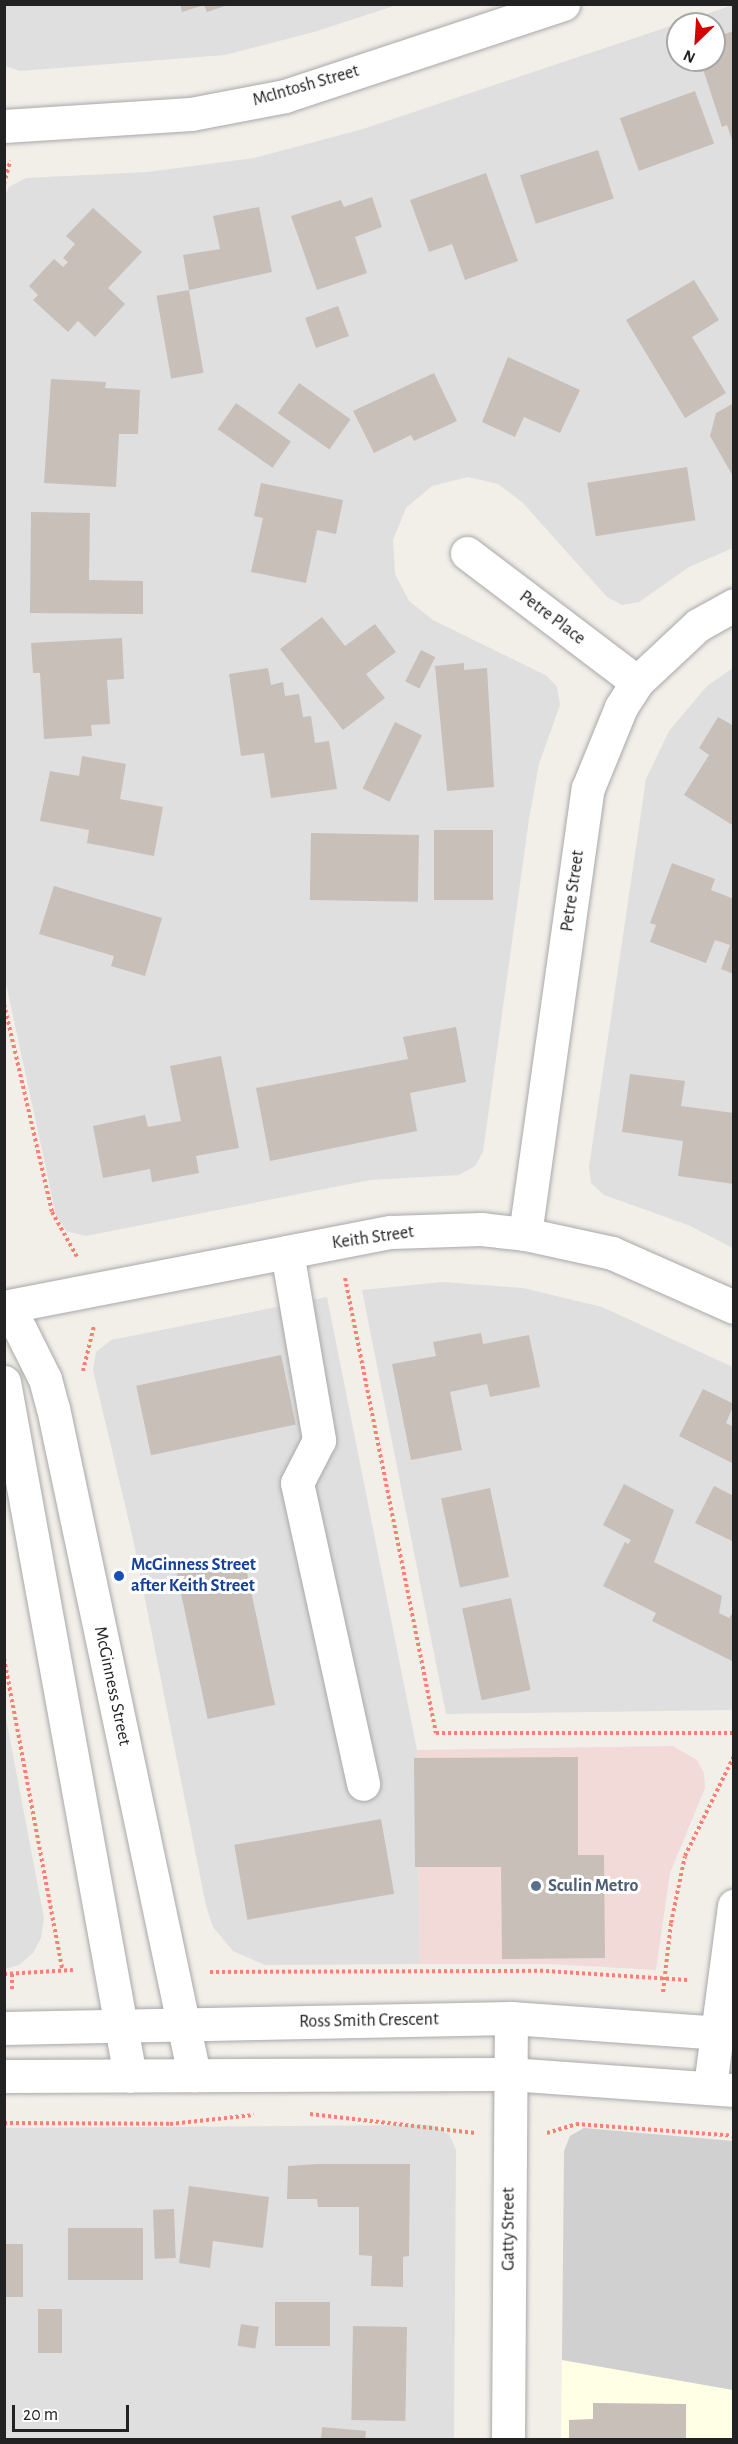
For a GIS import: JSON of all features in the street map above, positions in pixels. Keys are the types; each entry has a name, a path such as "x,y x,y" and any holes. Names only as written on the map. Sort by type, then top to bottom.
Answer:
{"street":[{"name":"McIntosh Street","path":"9,138 191,114 285,96 563,4"},
{"name":"Petre Place","path":"467,553 637,682"},
{"name":"Petre Street","path":"525,1233 588,788 621,707 637,682 698,624 734,605"},
{"name":"Keith Street","path":"4,1307 391,1232 481,1230 525,1233 612,1253 734,1307"},
{"path":"287,1252 319,1440 297,1483 363,1784"},
{"name":"McGinness Street","path":"4,1307 40,1369 53,1408 194,2075"},
{"path":"4,1382 130,2076"},
{"path":"4,2076 510,2074 722,2088 734,1906"},
{"name":"Ross Smith Crescent","path":"4,2028 511,2018 725,2033"},
{"name":"Gatty Street","path":"508,2439 511,2018"}],"path":[{"path":"4,184 9,138"},
{"path":"4,1005 52,1212 78,1259"},
{"path":"337,1242 436,1733 734,1732"},
{"path":"81,1380 95,1324"},
{"path":"4,1658 62,1969 4,1974"},
{"path":"664,1978 685,1856 734,1756"},
{"path":"212,1972 546,1971 693,1981"},
{"path":"4,2123 170,2124 261,2114"},
{"path":"308,2114 541,2140 548,2132 576,2124 734,2136"}],"shaded area":[{"path":"5,5 397,5 314,32 225,55 20,71 5,66"},
{"path":"733,5 733,548 689,567 639,602 622,605 607,597 523,503 498,484 468,477 432,486 406,508 393,540 395,574 409,601 433,620 547,676 557,687 560,705 539,764 529,819 483,1152 475,1166 459,1175 370,1180 86,1236 66,1231 56,1215 5,979 4,197 9,187 26,178 147,172 254,158 363,129 666,27 666,72 726,72 726,12 712,12"},
{"path":"733,668 733,1248 688,1225 604,1195 591,1183 589,1167 646,779 669,731 707,686"},
{"path":"443,1282 523,1288 602,1307 733,1367 733,1710 446,1714 362,1290"},
{"path":"327,1297 417,1750 420,1964 265,1965 233,1951 213,1927 206,1906 133,1539 93,1370 96,1352 111,1340"},
{"path":"5,1713 44,1918 41,1938 33,1953 19,1965 5,1969"},
{"path":"673,1746 697,1760 704,1773 705,1788 670,1873 656,1970 549,1964 420,1964 417,1750"},
{"path":"431,2125 449,2134 456,2150 454,2439 5,2439 4,2128"},
{"path":"584,2128 733,2141 733,2390 562,2360 564,2151 570,2136"},
{"path":"562,2360 733,2390 733,2439 561,2440"}],"building":[{"path":"180,4 228,5 207,12 204,5 182,12"},
{"path":"734,31 734,143 727,125 722,127 704,72 726,72 726,34"},
{"path":"695,91 714,144 639,171 620,118"},
{"path":"598,150 614,199 536,224 520,175"},
{"path":"486,173 518,261 465,280 452,244 429,252 410,200"},
{"path":"372,197 382,227 355,237 367,273 317,290 291,216 341,200 344,207"},
{"path":"259,207 272,272 189,290 183,255 220,249 213,216"},
{"path":"93,208 142,252 108,288 125,304 95,337 78,321 68,332 33,300 38,295 29,286 54,259 63,267 68,262 63,258 75,244 66,236"},
{"path":"694,280 719,320 692,337 726,393 685,418 626,320"},
{"path":"189,290 204,373 171,378 157,296"},
{"path":"338,306 349,336 316,348 305,318"},
{"path":"508,357 580,390 560,433 524,417 515,437 482,422"},
{"path":"434,373 457,421 414,441 411,435 374,453 353,411"},
{"path":"51,379 106,382 105,388 140,390 138,434 119,434 116,487 44,483"},
{"path":"299,383 351,419 329,449 278,413"},
{"path":"236,403 291,441 273,468 218,429"},
{"path":"734,403 734,478 710,436 716,413"},
{"path":"687,467 695,520 596,536 587,483"},
{"path":"261,483 343,500 336,534 317,530 306,583 251,572 263,518 254,516"},
{"path":"31,512 90,513 89,580 143,581 143,614 30,613"},
{"path":"322,617 345,646 375,624 396,652 366,674 385,698 343,730 280,649"},
{"path":"122,638 124,679 107,680 110,724 91,725 92,736 44,739 40,673 33,673 31,643"},
{"path":"421,650 435,657 419,688 405,681"},
{"path":"464,663 464,670 487,668 494,787 447,791 435,666"},
{"path":"268,668 271,685 283,682 285,696 299,694 303,717 311,716 315,743 329,741 337,789 271,798 264,753 241,756 229,674"},
{"path":"718,717 734,726 734,826 684,795 709,755 699,748"},
{"path":"395,722 422,735 390,802 363,789"},
{"path":"82,756 126,764 120,799 163,807 154,856 87,843 89,830 40,821 50,771 79,776"},
{"path":"434,830 493,830 493,900 434,900"},
{"path":"311,833 419,835 418,902 310,900"},
{"path":"672,863 715,879 711,890 734,899 734,974 721,969 730,945 715,940 706,963 650,942 656,925 650,923"},
{"path":"54,886 162,918 145,976 111,966 114,956 39,934"},
{"path":"456,1027 466,1082 410,1093 417,1131 270,1161 256,1088 408,1059 403,1037"},
{"path":"221,1056 239,1148 196,1156 199,1173 152,1182 150,1169 103,1178 93,1126 145,1115 148,1127 181,1121 170,1066"},
{"path":"630,1074 685,1081 681,1106 734,1113 734,1184 678,1176 683,1141 622,1132"},
{"path":"481,1333 483,1344 529,1335 540,1387 490,1397 487,1384 450,1392 462,1450 411,1460 392,1364 436,1356 433,1342"},
{"path":"281,1355 296,1424 151,1455 136,1386"},
{"path":"703,1389 734,1404 726,1423 734,1427 734,1464 679,1436"},
{"path":"624,1484 674,1510 654,1562 722,1596 719,1613 729,1618 734,1611 734,1662 652,1621 656,1613 603,1586 625,1542 628,1544 631,1540 603,1525"},
{"path":"714,1486 734,1496 734,1542 695,1523"},
{"path":"490,1488 509,1577 460,1587 441,1498"},
{"path":"244,1558 275,1705 208,1719 177,1572"},
{"path":"511,1598 531,1690 482,1700 462,1608"},
{"path":"578,1757 578,1855 604,1855 605,1958 502,1959 501,1867 415,1867 414,1758"},
{"path":"381,1819 394,1894 247,1920 234,1845"},
{"path":"410,2164 409,2256 403,2257 403,2287 371,2286 372,2256 359,2255 359,2207 318,2207 317,2199 287,2199 288,2166"},
{"path":"189,2186 269,2197 263,2248 213,2241 210,2268 179,2263"},
{"path":"174,2209 176,2258 155,2259 153,2210"},
{"path":"68,2228 143,2228 143,2280 68,2280"},
{"path":"4,2244 23,2244 23,2297 4,2297"},
{"path":"275,2302 330,2302 330,2346 275,2346"},
{"path":"38,2309 62,2309 62,2353 38,2353"},
{"path":"241,2324 259,2327 255,2349 238,2346"},
{"path":"353,2326 407,2327 405,2421 351,2420"},
{"path":"593,2403 686,2404 686,2440 569,2440 569,2420 593,2419"},
{"path":"322,2427 366,2431 365,2440 321,2440"}],"place":[{"name":"McGinness Street after Keith Street","path":"119,1576"},
{"name":"Sculin Metro","path":"536,1886"}]}
